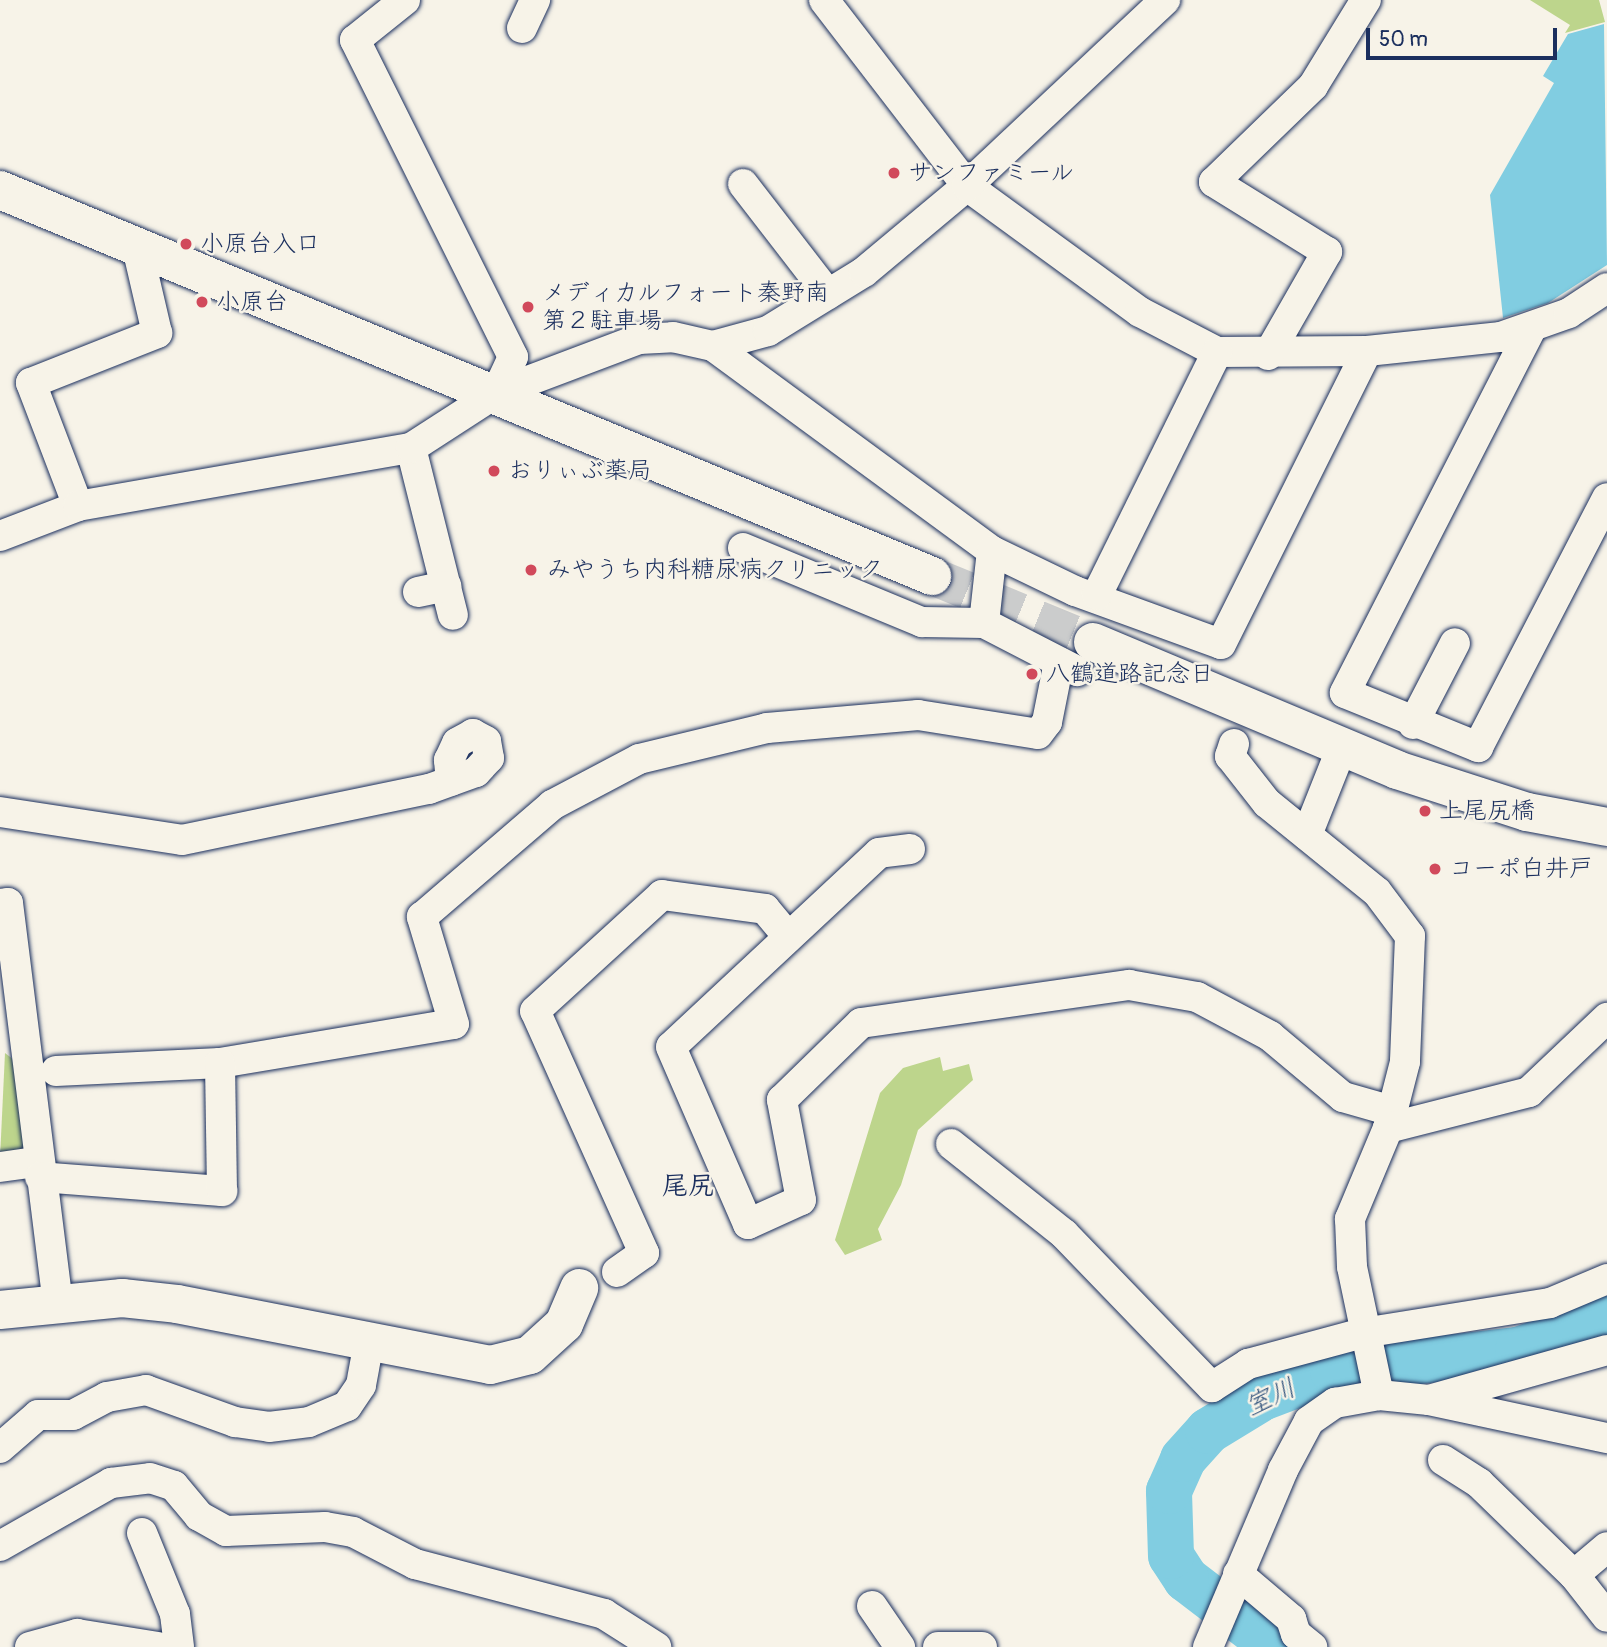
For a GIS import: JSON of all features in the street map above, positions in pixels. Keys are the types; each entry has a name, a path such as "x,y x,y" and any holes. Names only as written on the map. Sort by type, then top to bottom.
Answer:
{"street":[{"path":"405,0 355,40 513,357 496,393"},
{"path":"522,28 535,0"},
{"path":"824,0 967,186 1140,312 1217,352 1268,355 1367,351 1501,337 1532,327 1607,289"},
{"path":"713,346 768,331 828,294 967,186 1165,0"},
{"path":"1268,355 1327,252 1214,182 1313,86 1366,0"},
{"path":"743,184 828,294"},
{"path":"0,190 496,393 932,576"},
{"path":"78,506 32,383 157,333 137,247"},
{"path":"1532,327 1345,693 1413,724 1478,747 1607,498"},
{"path":"5,526 78,506 411,447 496,393 639,339 673,337 713,346 992,551 1074,591 1097,595 1221,644 1367,351"},
{"path":"1097,595 1217,352"},
{"path":"411,447 432,589 453,615"},
{"path":"743,548 922,622 984,623 1077,659 1527,812 1607,827"},
{"path":"984,623 992,551"},
{"path":"1413,724 1455,643"},
{"path":"56,1071 220,1063 454,1024 422,916 552,805 639,759 767,728 918,715 1038,734 1047,722 1077,659"},
{"path":"1234,744 1230,756 1267,803 1377,891 1410,936 1405,1062 1390,1119 1350,1219 1366,1337 1379,1395"},
{"path":"1307,835 1342,747"},
{"path":"0,813 182,840 451,781"},
{"path":"910,849 879,853 671,1047 748,1224 801,1200 782,1100 861,1023 1129,985 1197,997 1270,1036 1343,1097 1390,1119 1529,1092 1607,1018"},
{"path":"617,1272 644,1253 535,1011 662,895 765,909 788,936"},
{"path":"0,904 8,903 11,1043 38,1170 58,1304"},
{"path":"0,1167 222,1191 220,1063"},
{"path":"951,1144 1064,1234 1212,1387 1248,1364 1366,1337 1550,1303 1607,1279"},
{"path":"0,1310 122,1298 177,1304 490,1365 530,1355 564,1324 579,1288"},
{"path":"0,1448 38,1415 73,1415 107,1397 146,1390 235,1422 269,1427 309,1422 347,1406 361,1385 369,1342"},
{"path":"1429,1400 1607,1350"},
{"path":"1211,1636 1309,1421 1335,1403 1379,1395 1429,1400 1607,1438"},
{"path":"1443,1460 1479,1483 1574,1574 1607,1616"},
{"path":"0,1546 111,1483 150,1478 174,1486 198,1516 226,1531 325,1527 353,1532 415,1564 604,1614 656,1647"},
{"path":"142,1533 175,1614 178,1647"},
{"path":"1574,1574 1607,1548"},
{"path":"1235,1580 1291,1619 1296,1634 1312,1647"},
{"path":"872,1606 900,1647"},
{"path":"30,1647 114,1635 158,1647"},
{"path":"938,1647 982,1647"}],"green space":[{"path":"1530,0 1599,0 1605,22 1565,33 1570,25"},
{"path":"5,1053 14,1060 24,1146 18,1156 0,1158"},
{"path":"940,1057 943,1071 969,1064 973,1080 918,1130 901,1185 878,1229 882,1240 845,1255 835,1240 880,1093 903,1068"}],"water":[{"path":"1604,24 1607,265 1548,303 1503,318 1490,195 1554,83 1543,76 1568,34"}],"waterway":[{"name":"室川","path":"1275,1647 1186,1579 1171,1556 1169,1491 1183,1459 1208,1431 1262,1398 1333,1371 1518,1350 1607,1319"}],"tunnel":[{"path":"932,576 1093,642"}],"place":[{"name":"サンファミール","path":"894,173"},
{"name":"小原台入口","path":"186,244"},
{"name":"小原台","path":"202,302"},
{"name":"メディカルフォート秦野南 第２駐車場","path":"528,307"},
{"name":"おりぃぶ薬局","path":"494,471"},
{"name":"みやうち内科糖尿病クリニック","path":"531,570"},
{"name":"八鶴道路記念日","path":"1032,674"},
{"name":"上尾尻橋","path":"1425,811"},
{"name":"コーポ白井戸","path":"1435,869"}],"district":[{"name":"尾尻","path":"688,1187"}]}
